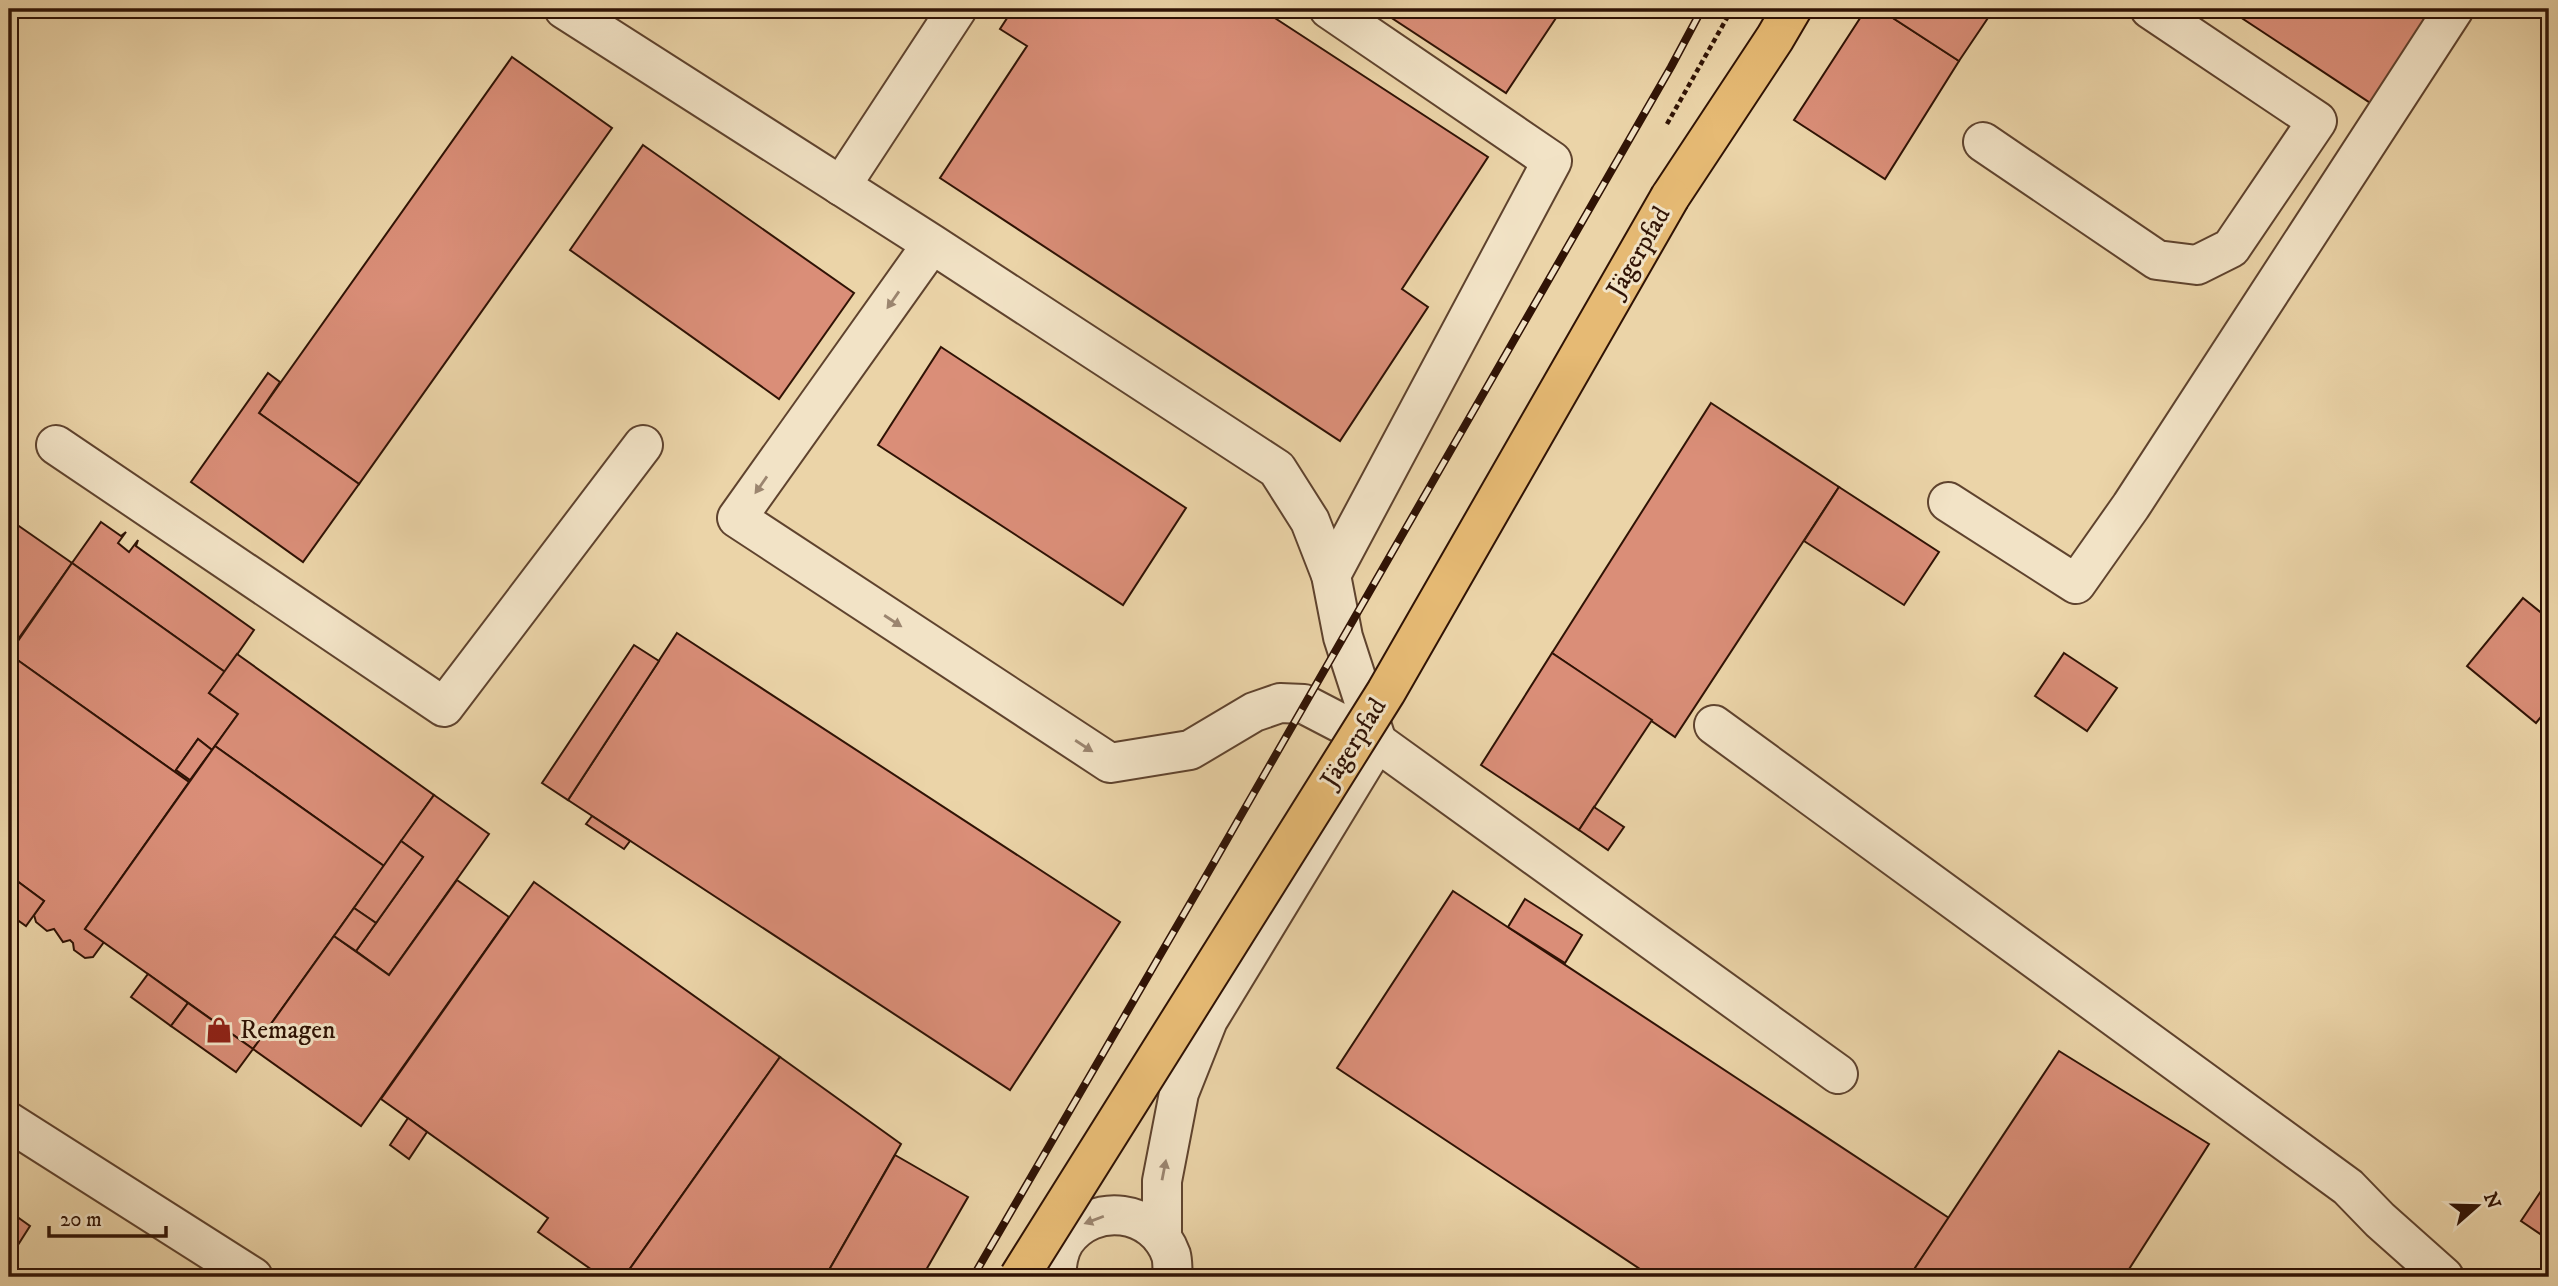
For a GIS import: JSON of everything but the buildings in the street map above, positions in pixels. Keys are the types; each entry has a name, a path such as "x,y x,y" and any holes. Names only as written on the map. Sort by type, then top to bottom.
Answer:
{"main road":[{"name":"Jägerpfad","path":"1670,197 1761,9"},
{"name":"Jägerpfad","path":"1019,1277 1386,692 1670,197 1792,9"}],"street":[{"path":"564,9 1277,469 1310,521 1331,575 1343,637 1377,742 1208,1020 1179,1093 1162,1181 1162,1238"},
{"path":"841,186 957,9"},
{"path":"1329,9 1552,161 1331,575"},
{"path":"1983,142 2157,260 2197,265 2231,248 2317,121 2151,9"},
{"path":"1948,502 2076,584 2131,506 2454,9"},
{"path":"932,244 737,518 1110,763 1189,750 1254,712 1280,703 1304,704 1377,742 1838,1074"},
{"path":"56,445 444,707 643,445"},
{"path":"1714,725 2348,1187 2444,1277"},
{"path":"9,1122 253,1277"},
{"path":"1056,1277 1057,1259 1064,1242 1076,1228 1092,1218 1110,1214 1129,1216 1147,1224 1162,1238 1171,1256 1173,1277"}],"path":[{"path":"1666,127 1732,9"}],"railway":[{"path":"973,1277 1213,864 1702,9"}],"place":[{"name":"Remagen","path":"219,1030"}]}
